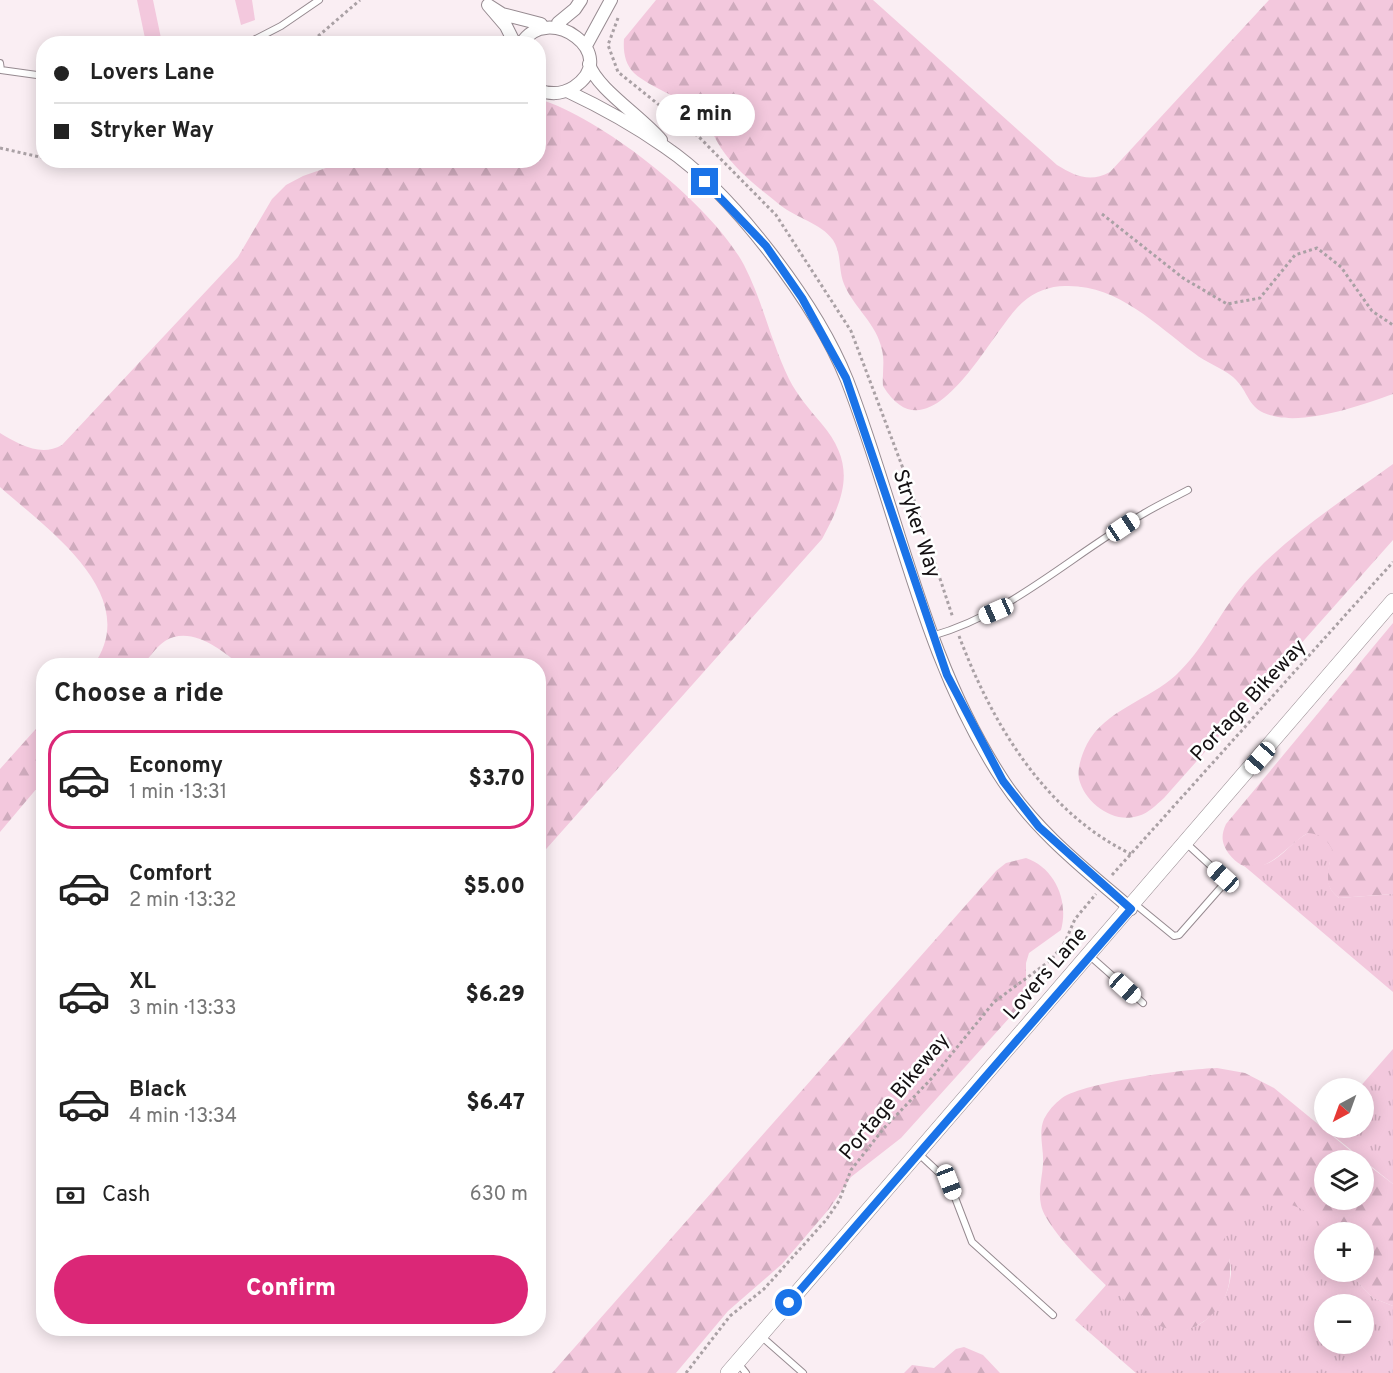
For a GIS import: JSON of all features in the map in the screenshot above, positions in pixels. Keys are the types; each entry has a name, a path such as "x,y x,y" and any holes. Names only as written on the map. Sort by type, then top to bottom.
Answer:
{"street":[{"path":"558,22 582,0"},
{"path":"587,44 591,32 611,0"},
{"path":"484,3 502,14 542,24 558,22 575,29 587,44"},
{"path":"484,3 506,26 510,36"},
{"path":"527,36 542,24"},
{"name":"Stryker Way","path":"587,44 589,64 596,80 649,125 667,148 717,193 766,246 802,298 846,378 932,636 947,675 984,748 1023,809 1058,846 1133,906"},
{"path":"567,91 585,75 589,64"},
{"name":"Stryker Way","path":"546,92 556,94 567,91 667,148"},
{"name":"Lovers Lane","path":"737,1369 760,1336 1090,956 1393,601"}],"lane":[{"path":"262,36 281,26 319,0"},
{"path":"0,63 2,69 36,75"},
{"path":"932,636 996,611 1142,514 1188,490"},
{"path":"1133,906 1174,936 1179,935 1223,885 1223,877 1186,843"},
{"path":"1090,956 1143,1003"},
{"path":"919,1153 949,1182 972,1242 1053,1315"},
{"path":"760,1336 803,1373"}],"path":[{"path":"318,36 360,0"},
{"path":"0,148 36,156"},
{"path":"1102,214 1183,278 1227,304 1260,298 1295,255 1317,248 1341,267 1372,311 1393,325"},
{"name":"Portage Bikeway","path":"1126,860 1203,772 1265,708 1393,562"},
{"name":"Portage Bikeway","path":"686,1373 730,1316 764,1289 826,1220 839,1201 851,1170 884,1128 932,1077 994,1002 1051,960 1065,942 1075,919 1088,902"}],"green space":[{"path":"137,0 153,0 161,36 145,36"},
{"path":"235,0 252,0 255,20 241,25"},
{"path":"656,0 873,0 1057,165 1076,175 1089,178 1110,172 1269,0 1393,0 1393,394 1352,408 1321,415 1291,418 1267,414 1254,406 1233,377 1199,356 1134,308 1102,292 1084,287 1065,286 1042,290 1023,302 1010,316 978,361 940,401 921,410 902,406 883,386 883,359 879,341 848,293 841,273 838,251 833,240 822,229 780,205 749,179 727,156 709,126 691,107 641,79 628,66 624,53 624,39"},
{"path":"546,102 565,109 624,144 654,167 682,191 729,241 751,279 789,379 832,438 839,452 844,480 837,508 822,539 546,849 546,658 231,658 206,642 185,636 165,641 149,658 97,658 106,640 107,614 98,589 64,543 0,487 0,433 38,450 62,445 238,257 272,199 286,185 326,168 546,168"},
{"path":"1393,464 1393,540 1164,798 1142,815 1129,818 1101,810 1087,796 1079,779 1079,766 1083,752 1095,732 1116,714 1176,675 1195,654 1244,584 1278,550 1315,520"},
{"path":"1393,623 1393,894 1339,898 1329,886 1330,861 1308,833 1260,867 1250,868 1240,864 1224,846 1223,832 1226,824"},
{"path":"36,729 36,789 0,832 0,769"},
{"path":"1308,833 1322,837 1332,849 1328,882 1333,893 1339,898 1393,894 1393,992 1243,865 1255,866 1272,861"},
{"path":"1026,858 1045,869 1057,887 1063,908 1061,930 1029,953 1026,963 1026,992 1020,1006 901,1138 851,1177 829,1209 782,1264 728,1311 676,1373 552,1373 996,871 1006,863"},
{"path":"1393,1049 1393,1184 1374,1169 1374,1150 1351,1150 1336,1138 1374,1138 1374,1078 1368,1078"},
{"path":"1217,1068 1245,1073 1274,1088 1314,1121 1314,1138 1335,1138 1350,1150 1314,1150 1314,1210 1374,1210 1374,1170 1393,1184 1393,1306 1374,1298 1374,1294 1369,1294 1358,1282 1374,1282 1374,1222 1316,1222 1311,1216 1229,1255 1229,1286 1223,1301 1209,1317 1196,1326 1182,1331 1164,1328 1151,1322 1118,1296 1069,1248 1046,1217 1041,1205 1043,1164 1041,1135 1042,1124 1046,1116 1062,1098 1074,1092 1113,1082"},
{"path":"1262,1199 1290,1204 1308,1212 1318,1222 1314,1222 1314,1282 1358,1282 1369,1294 1314,1294 1314,1354 1374,1354 1374,1298 1393,1306 1393,1373 1136,1373 1075,1320 1107,1284 1141,1314 1167,1328 1180,1330 1194,1327 1208,1318 1221,1304 1230,1281 1231,1268 1225,1243 1225,1230 1236,1210 1245,1204"},
{"path":"964,1347 983,1355 1000,1373 904,1373 912,1365 934,1368 956,1349"}],"route":[{"path":"705,182 766,246 802,298 846,378 947,675 1003,781 1023,809 1058,846 1131,909 789,1303"}]}
